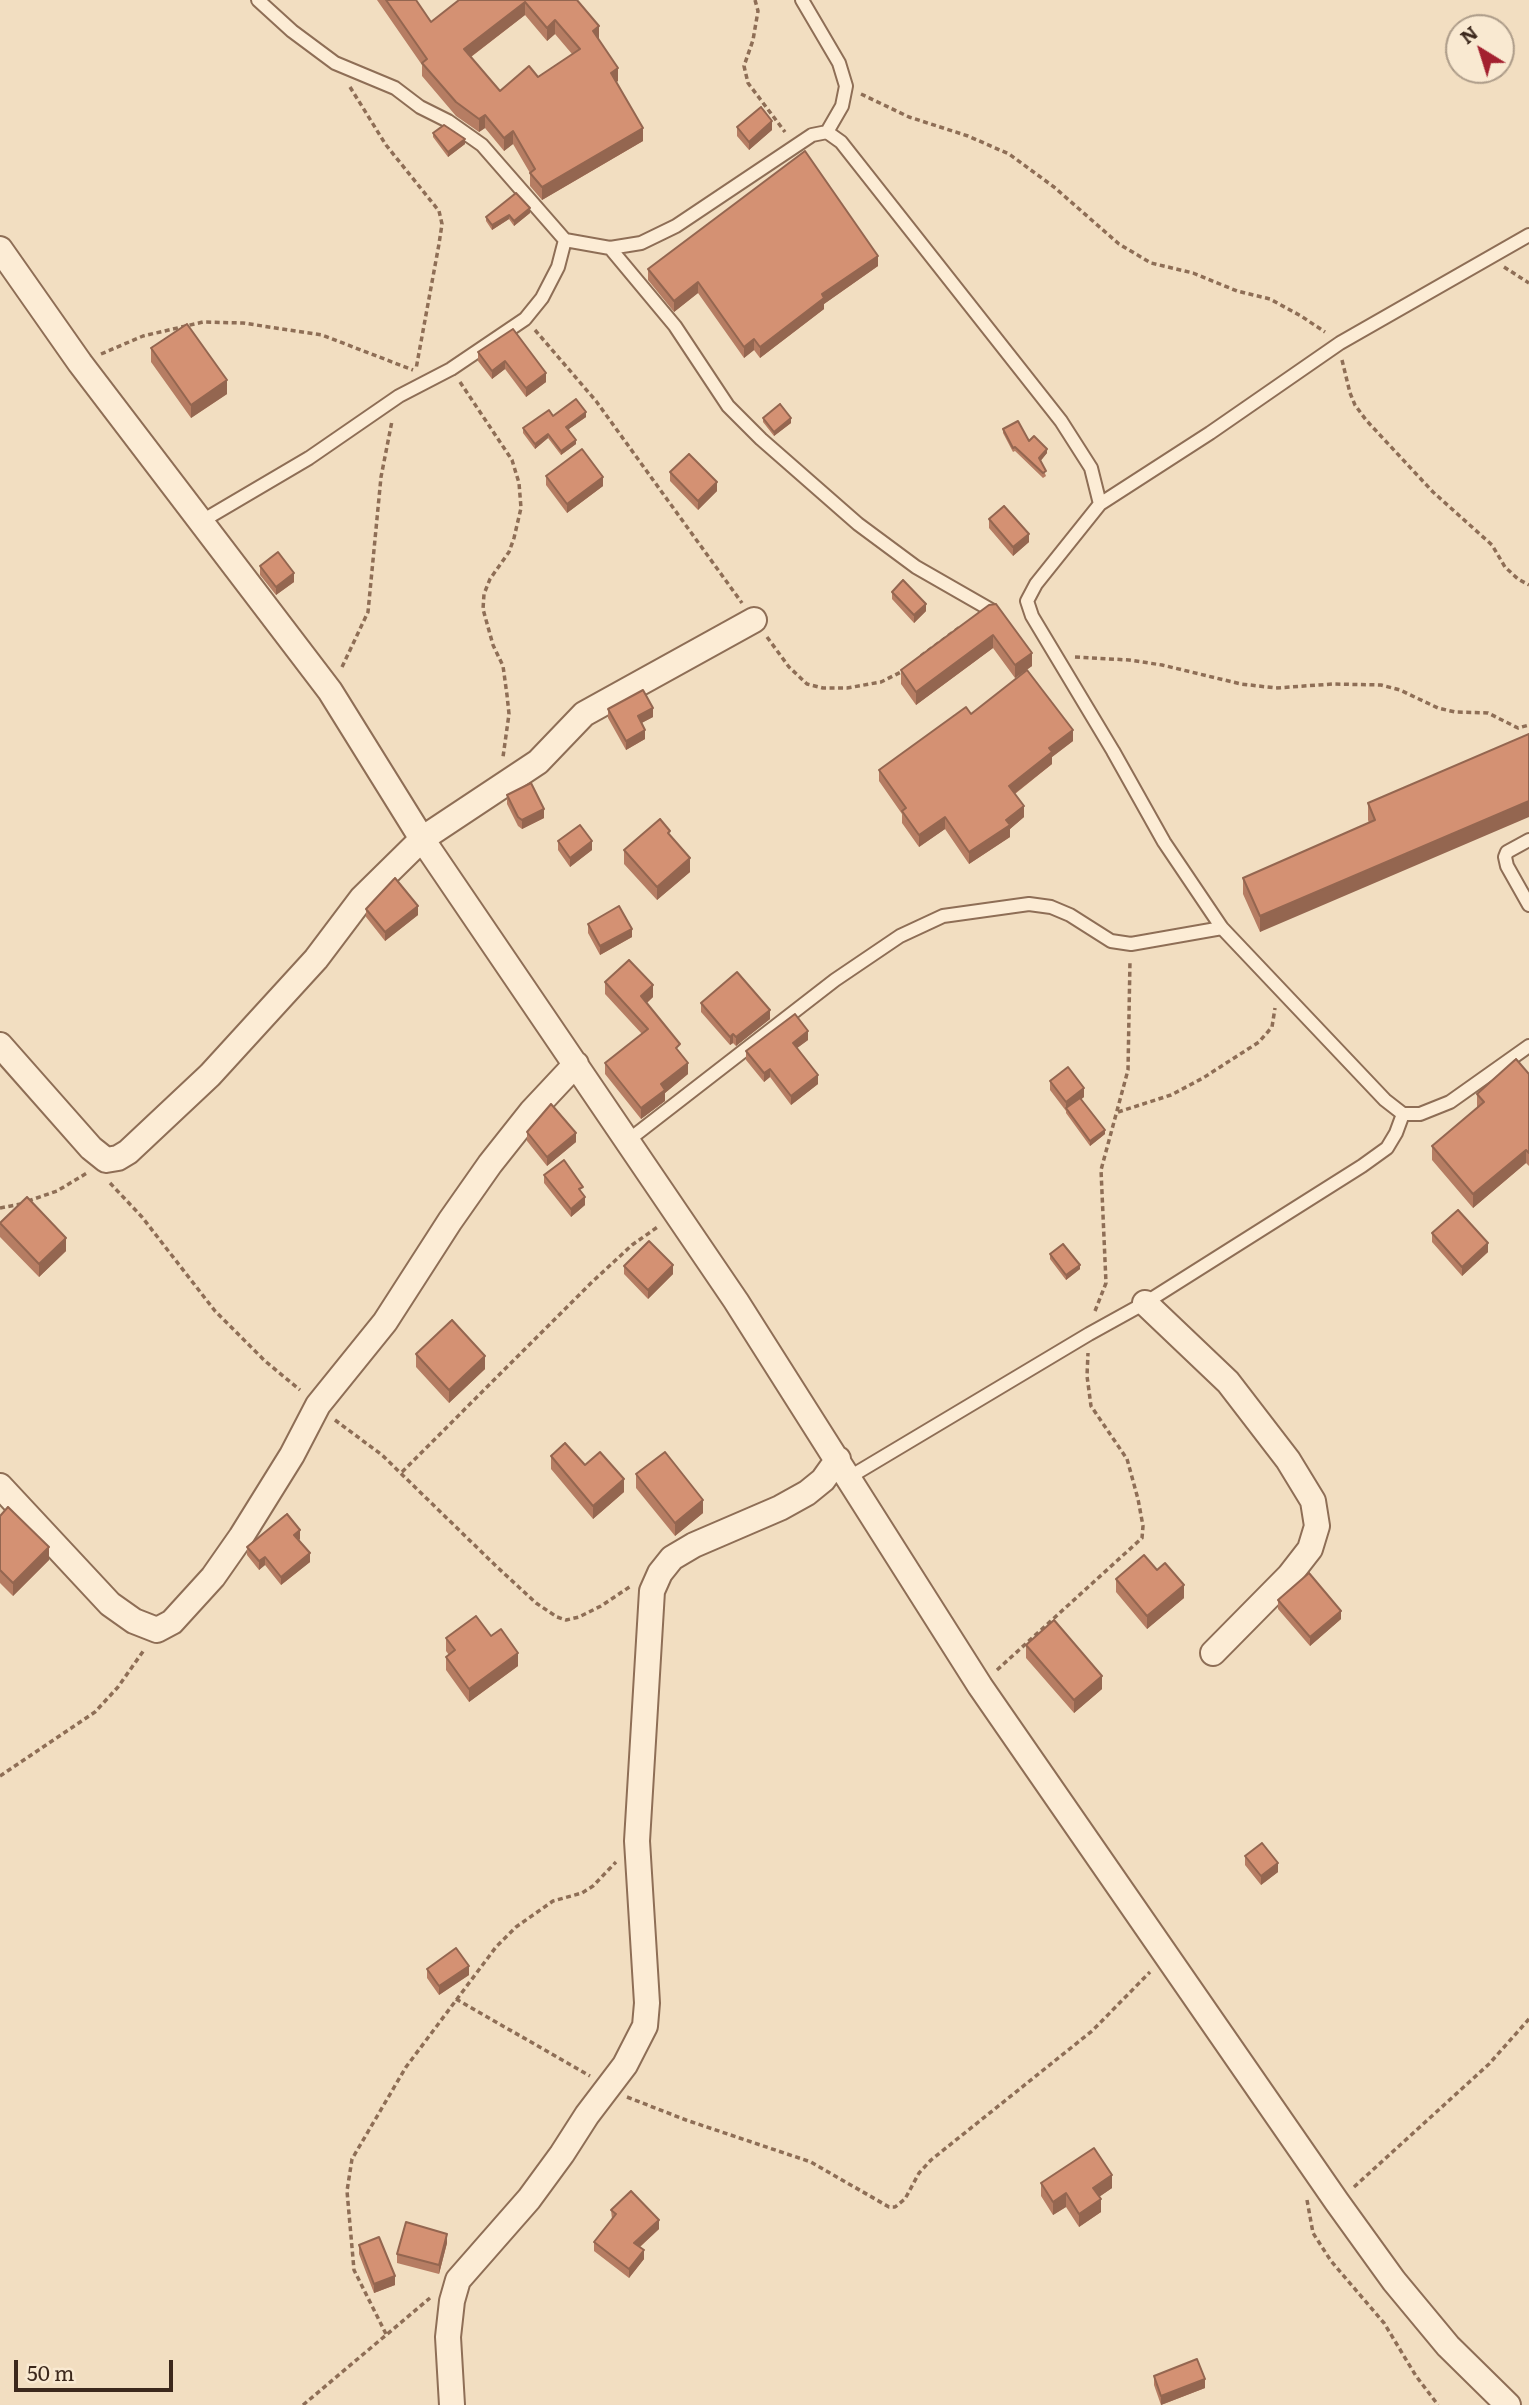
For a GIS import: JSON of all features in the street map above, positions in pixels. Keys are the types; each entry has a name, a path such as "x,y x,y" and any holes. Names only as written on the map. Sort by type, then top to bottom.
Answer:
{"street":[{"path":"0,249 80,363 330,691 422,839 576,1063 626,1142 677,1213 843,1468 980,1686 1337,2202 1394,2281 1448,2346 1507,2405"},
{"path":"1,1048 91,1148 101,1164 118,1158 128,1152 210,1075 316,959 362,898 422,839 538,762 584,714 754,620"},
{"path":"0,1486 110,1604 134,1621 158,1630 172,1622 213,1577 241,1537 292,1455 318,1405 385,1322 490,1164 532,1111 576,1063"},
{"path":"1145,1303 1228,1382 1288,1460 1313,1501 1317,1526 1310,1549 1289,1576 1213,1653"},
{"path":"452,2405 448,2337 452,2301 458,2280 528,2199 587,2115 609,2089 645,2026 647,2003 637,1841 652,1591 660,1573 672,1558 694,1545 780,1508 843,1468"}],"lane":[{"path":"258,0 292,31 335,63 396,89 482,145 565,240 610,248 640,243 676,226 795,145 812,135 827,132 841,142 1061,421 1091,468 1100,504"},
{"path":"802,0 839,63 846,86 842,106 827,132"},
{"path":"1529,235 1340,343 1210,433 1100,504 1036,584 1027,601 1031,616 1113,751 1164,842 1222,928 1385,1100 1402,1114 1420,1114 1450,1102 1529,1046"},
{"path":"202,521 309,458 399,396 451,369 525,319 542,298 558,267 565,240"},
{"path":"610,248 675,326 728,406 761,439 859,524 907,560 991,610"},
{"path":"1529,840 1507,852 1505,857 1507,866 1529,905"},
{"path":"626,1142 835,980 900,936 943,916 1029,904 1051,907 1070,915 1111,941 1131,944 1222,928"},
{"path":"843,1468 1145,1303 1387,1148 1396,1133 1402,1114"}],"path":[{"path":"755,0 758,11 755,30 744,66 748,83 795,145"},
{"path":"335,63 386,145 439,211 442,224 415,372"},
{"path":"846,86 909,117 968,135 1009,154 1054,187 1119,244 1151,263 1193,273 1237,291 1270,299 1301,316 1340,343 1350,393 1366,420 1433,492 1492,545 1505,567 1529,585"},
{"path":"1488,258 1529,283"},
{"path":"525,319 596,401 789,667 807,684 823,688 847,688 881,682 897,675 944,637 991,610"},
{"path":"80,363 143,336 203,322 243,323 322,335 415,372 436,377"},
{"path":"451,369 512,460 519,483 521,508 514,538 509,552 490,579 484,594 486,626 503,666 509,714 496,790"},
{"path":"330,691 366,621 381,477 388,433 399,396"},
{"path":"1055,656 1129,660 1241,684 1276,688 1343,683 1381,685 1401,690 1438,708 1455,712 1488,713 1518,728 1529,725"},
{"path":"980,1686 1142,1538 1143,1527 1138,1499 1127,1459 1091,1406 1087,1376 1089,1334 1106,1283 1101,1171 1128,1070 1131,944"},
{"path":"1118,1112 1171,1095 1259,1042 1272,1027 1279,989"},
{"path":"0,1208 15,1206 57,1191 101,1164 215,1311 265,1361 382,1455 536,1603 566,1620 601,1606 632,1586"},
{"path":"401,1473 591,1283 632,1245 677,1213"},
{"path":"0,1776 94,1712 118,1687 158,1630"},
{"path":"386,2334 354,2270 347,2191 352,2159 406,2067 496,1947 516,1927 553,1901 582,1893 593,1886 637,1841"},
{"path":"456,1999 585,2072 609,2089 686,2120 811,2162 889,2207 895,2207 905,2199 919,2173 931,2160 1092,2031 1166,1956"},
{"path":"1337,2202 1489,2064 1529,2018"},
{"path":"1306,2195 1313,2233 1331,2261 1384,2323 1416,2376 1438,2405"},
{"path":"303,2405 424,2302 458,2280"}],"building":[{"path":"386,0 416,0 431,22 459,0 577,0 599,26 593,31 618,68 611,73 643,128 542,187 530,173 535,169 513,131 504,138 485,115 479,119 456,102 422,63 427,59","holes":["525,2 547,28 555,20 580,49 538,77 529,66 500,91 464,49"]},
{"path":"761,107 772,121 749,142 737,127"},
{"path":"444,125 465,139 448,152 433,133"},
{"path":"805,151 878,256 822,294 824,298 760,347 754,339 744,347 698,282 674,301 648,269"},
{"path":"516,193 530,208 514,221 509,215 492,225 486,217"},
{"path":"187,324 227,380 191,405 151,348"},
{"path":"513,329 546,373 526,388 505,361 492,371 478,352"},
{"path":"576,399 586,412 566,427 576,440 561,451 548,434 535,444 523,428 549,410 553,416"},
{"path":"780,404 791,418 774,432 763,418"},
{"path":"1018,421 1029,441 1034,436 1047,449 1039,458 1046,471 1043,473 1013,448 1003,429"},
{"path":"582,449 603,477 567,504 546,476"},
{"path":"689,454 717,482 698,501 670,472"},
{"path":"1004,506 1029,534 1013,547 989,519"},
{"path":"278,552 294,573 276,587 260,566"},
{"path":"903,580 926,604 914,615 892,592"},
{"path":"996,604 1032,653 1015,665 993,635 916,692 901,670 989,605"},
{"path":"1027,670 1073,730 1049,748 1052,752 1009,786 1024,806 1006,820 1010,825 969,852 945,817 919,835 902,811 906,808 879,770 966,707 971,714"},
{"path":"643,690 653,708 638,716 645,730 626,741 608,709"},
{"path":"1529,734 1529,801 1260,916 1243,878 1375,820 1368,803"},
{"path":"531,783 544,809 522,820 507,795"},
{"path":"660,819 670,831 668,833 690,858 657,887 624,850"},
{"path":"580,825 592,841 570,858 558,841"},
{"path":"395,878 418,906 385,932 366,909"},
{"path":"619,906 632,929 600,946 588,924"},
{"path":"629,960 653,985 641,996 680,1044 676,1048 688,1063 661,1084 665,1090 641,1108 605,1063 648,1029 605,982"},
{"path":"737,972 770,1010 736,1037 733,1034 730,1037 701,1003"},
{"path":"795,1014 808,1031 793,1043 818,1075 791,1096 770,1069 764,1073 746,1051"},
{"path":"1516,1059 1529,1074 1529,1153 1526,1150 1473,1194 1432,1146 1484,1102 1477,1094"},
{"path":"1068,1067 1084,1088 1066,1102 1050,1081"},
{"path":"1080,1098 1105,1130 1090,1141 1066,1108"},
{"path":"551,1104 576,1133 547,1157 527,1132"},
{"path":"564,1160 583,1187 579,1189 585,1197 571,1209 544,1175"},
{"path":"27,1197 66,1238 39,1264 0,1223"},
{"path":"1458,1210 1488,1243 1462,1267 1432,1233"},
{"path":"649,1241 673,1265 648,1290 624,1266"},
{"path":"1063,1244 1080,1265 1066,1275 1050,1254"},
{"path":"452,1320 485,1356 449,1390 416,1354"},
{"path":"565,1443 585,1465 600,1452 624,1479 593,1506 551,1456"},
{"path":"665,1452 703,1500 675,1523 636,1474"},
{"path":"8,1507 49,1547 13,1583 0,1570 0,1516"},
{"path":"287,1514 300,1530 294,1535 310,1553 281,1577 265,1557 259,1561 247,1547"},
{"path":"1144,1555 1157,1570 1165,1563 1184,1585 1147,1616 1116,1579"},
{"path":"1309,1573 1341,1611 1310,1637 1278,1600"},
{"path":"476,1616 491,1636 501,1629 518,1653 469,1689 446,1657 455,1650 446,1638"},
{"path":"1054,1620 1102,1676 1074,1700 1026,1645"},
{"path":"1262,1843 1278,1863 1261,1876 1245,1856"},
{"path":"456,1948 469,1966 439,1986 427,1969"},
{"path":"1094,2148 1112,2175 1093,2188 1101,2199 1079,2214 1066,2193 1053,2202 1041,2183"},
{"path":"631,2191 659,2220 634,2243 644,2250 629,2269 594,2242 616,2214 611,2210"},
{"path":"406,2222 447,2234 439,2265 397,2254"},
{"path":"379,2237 395,2276 374,2284 359,2245"},
{"path":"1197,2359 1205,2379 1161,2396 1154,2376"}]}
